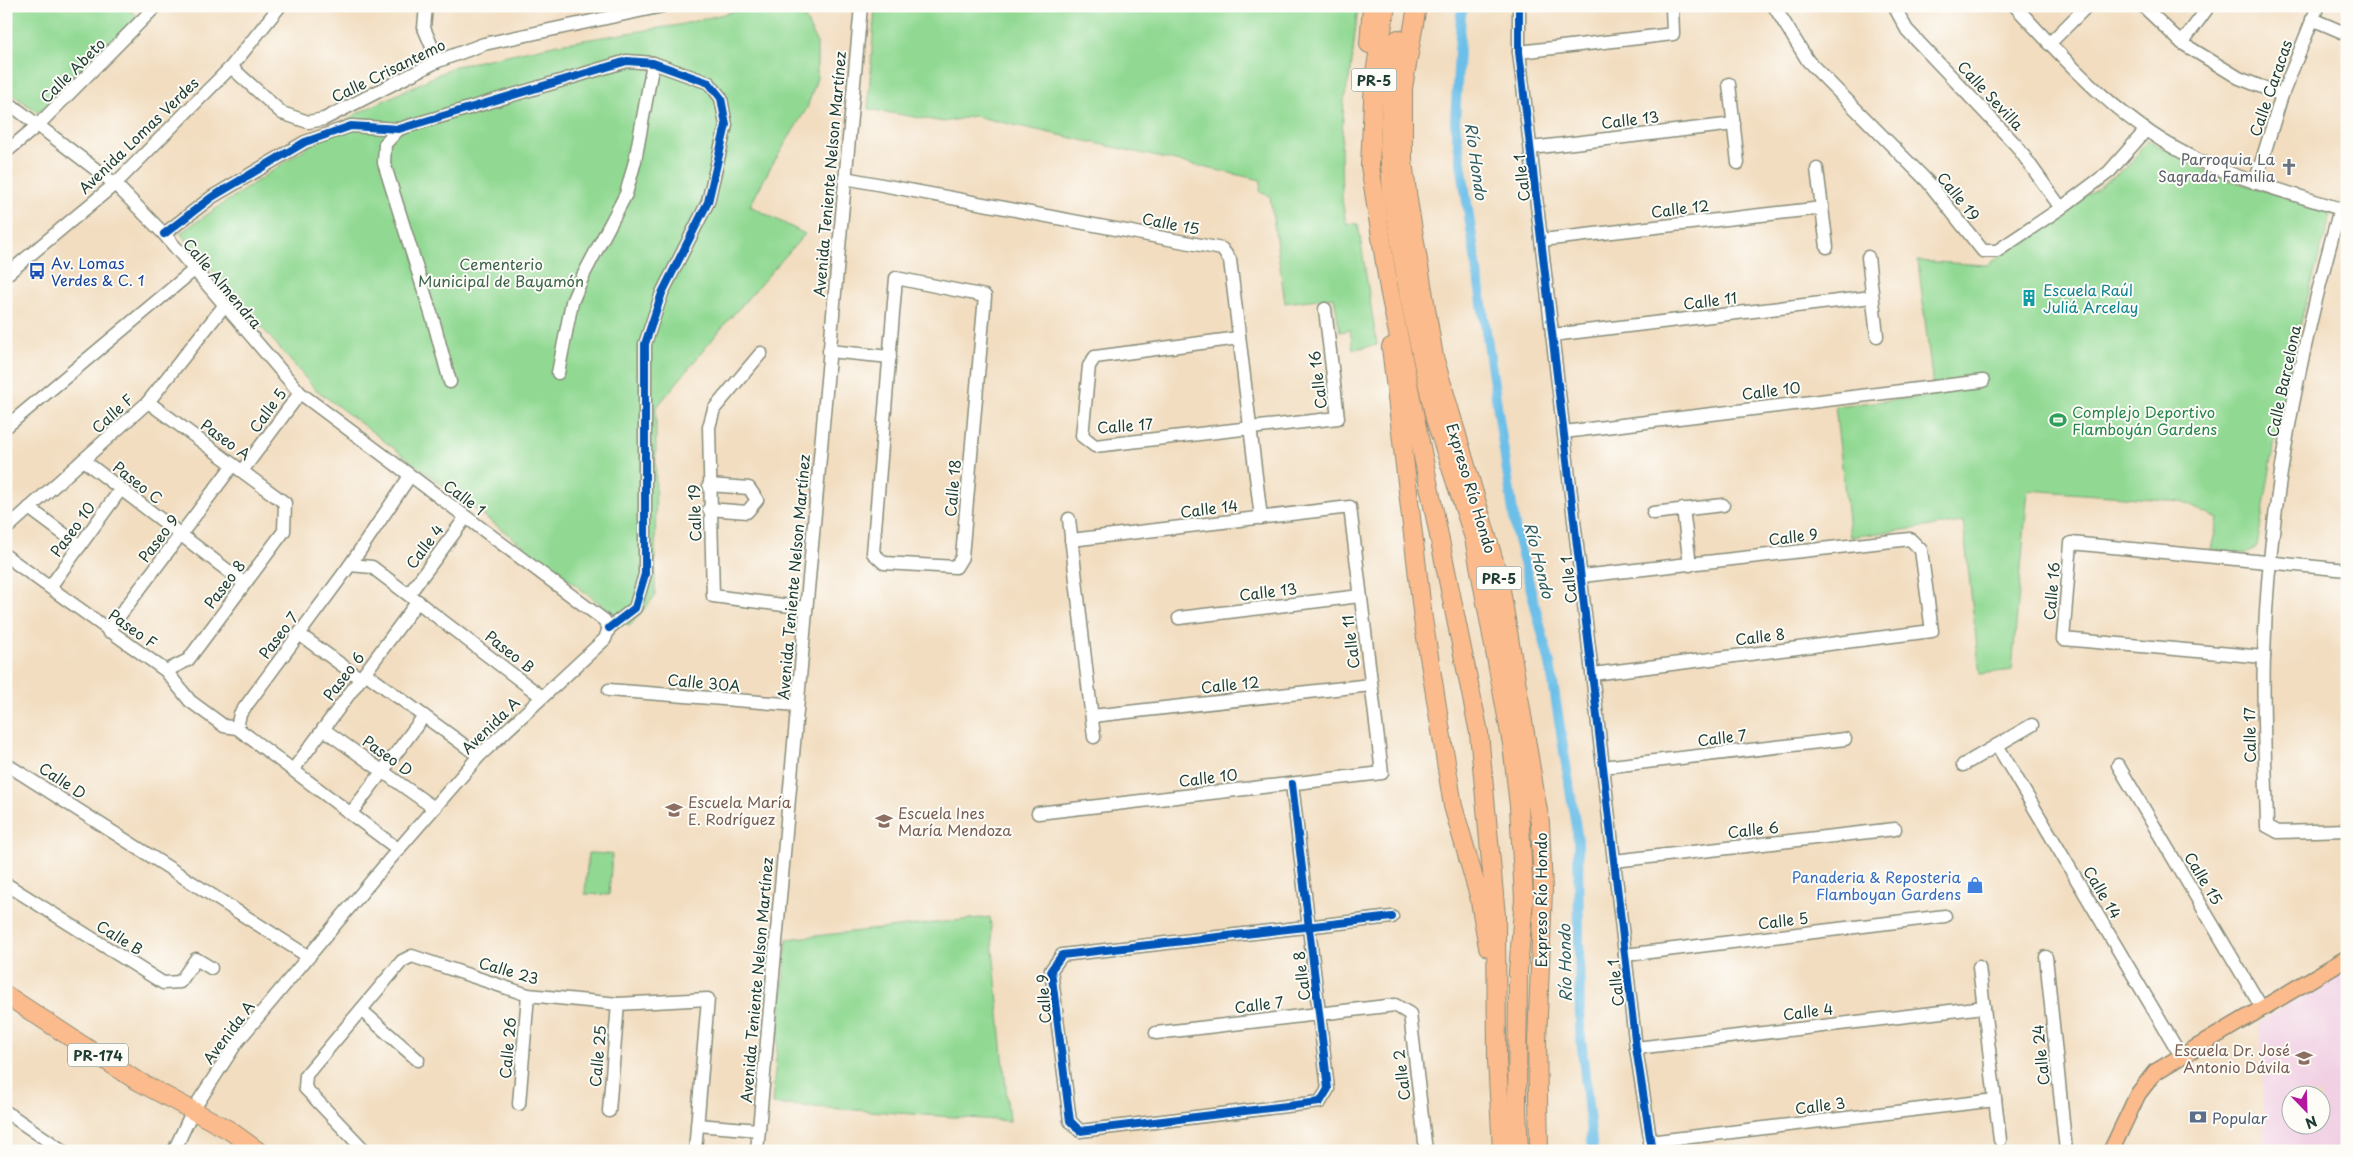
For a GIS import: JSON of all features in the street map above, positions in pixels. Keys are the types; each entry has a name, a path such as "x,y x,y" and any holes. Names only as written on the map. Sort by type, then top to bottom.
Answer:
{"highway":[{"path":"1369,154 1364,128 1364,110 1372,6"},
{"name":"PR-5","path":"1386,6 1374,79 1369,154 1389,289 1479,733 1491,844 1496,916 1497,1047 1502,1151"},
{"path":"1398,6 1385,60 1380,102 1380,150 1398,280 1460,605 1466,664"},
{"path":"1404,6 1392,72 1389,149 1392,193 1409,297 1434,419 1474,538 1512,744 1519,806 1524,899 1518,971 1517,1109 1519,1151"},
{"name":"Expreso Río Hondo","path":"1416,6 1403,88 1403,161 1408,200 1434,357 1499,578 1540,823 1543,890 1537,1041 1539,1151"},
{"path":"1389,289 1391,358 1423,619 1453,806 1479,896 1486,931 1497,1047"},
{"name":"PR-174","path":"6,995 134,1079 229,1130 258,1151"}],"main road":[{"path":"2112,1151 2138,1094 2155,1072 2347,958"}],"street":[{"name":"Calle Abeto","path":"6,152 38,125 156,6"},
{"name":"Avenida Lomas Verdes","path":"6,275 115,184 231,68 280,6"},
{"path":"426,6 424,28 438,60"},
{"name":"Calle Crisantemo","path":"231,68 282,113 308,122 324,119 438,60 484,44 663,6"},
{"name":"Avenida Teniente Nelson Martínez","path":"756,1151 861,6"},
{"name":"Calle 1","path":"1519,6 1518,52 1582,576 1636,1048 1650,1146"},
{"path":"1518,52 1673,34 1672,6"},
{"name":"Calle 19","path":"1774,6 1808,61 1928,182 1983,251 1997,251 2110,172 2146,130"},
{"name":"Calle Sevilla","path":"1894,6 1907,30 2016,145 2061,208"},
{"path":"2014,6 2049,44 2108,102 2146,130 2198,160 2255,182 2343,210"},
{"path":"2049,44 2087,6"},
{"path":"2143,6 2182,43 2239,78 2282,95"},
{"path":"2182,43 2209,6"},
{"name":"Calle Caracas","path":"2255,182 2282,95 2318,6"},
{"path":"2312,19 2347,34"},
{"name":"Avenida A","path":"193,1110 237,1042 479,756 606,639 609,628 635,608 645,574 645,344 662,293 708,202 726,125 721,98 709,83 653,64 627,61 400,130"},
{"path":"558,372 572,302 583,276 626,194 635,161 653,64"},
{"path":"1729,84 1738,163"},
{"name":"Calle Almendra","path":"6,101 115,184 164,234 300,393"},
{"name":"Calle 13","path":"1531,148 1734,124"},
{"path":"164,234 212,197 305,142 351,126 400,130"},
{"path":"400,130 385,144 384,163 450,382"},
{"path":"1817,169 1827,247"},
{"name":"Calle 15","path":"845,178 1222,249 1230,260 1261,518"},
{"name":"Calle 12","path":"1542,240 1822,208"},
{"name":"Calle Barcelona","path":"2269,562 2291,405 2343,210"},
{"path":"1868,257 1877,336"},
{"path":"6,427 194,270"},
{"name":"Calle 18","path":"896,278 985,296 962,557 956,567 884,563 873,553 890,357 896,278"},
{"name":"Calle 11","path":"1552,335 1872,297"},
{"name":"Calle F","path":"6,529 148,402 224,306"},
{"name":"Calle 16","path":"1249,429 1338,418 1325,309"},
{"name":"Calle 17","path":"1239,338 1095,357 1089,366 1082,436 1096,446 1249,429"},
{"path":"829,351 890,357"},
{"name":"Calle 19","path":"761,353 714,409 709,427 709,509 713,596 806,608"},
{"name":"Calle 10","path":"1564,432 1983,381"},
{"name":"Calle 1","path":"300,393 604,620 609,628"},
{"name":"Calle 5","path":"238,468 300,393"},
{"name":"Paseo A","path":"148,402 284,503"},
{"name":"Paseo C","path":"83,460 244,583"},
{"name":"Paseo 9","path":"108,631 180,535 238,468"},
{"name":"Paseo 7","path":"237,728 240,714 350,565 410,476"},
{"path":"709,485 748,488 757,500 747,512 709,509"},
{"name":"Paseo 10","path":"50,587 121,489"},
{"name":"Paseo 8","path":"166,671 188,660 284,531 284,503"},
{"path":"1653,513 1723,505"},
{"name":"Calle 11","path":"1350,507 1382,773"},
{"name":"Calle 14","path":"1072,540 1350,507"},
{"path":"29,508 80,546"},
{"path":"1683,509 1690,565"},
{"name":"Calle 4","path":"413,598 466,518"},
{"path":"1069,519 1094,737"},
{"name":"Calle 9","path":"1582,576 1910,539 1922,550 1932,631"},
{"name":"Calle 16","path":"2264,657 2063,639 2071,543 2269,562"},
{"name":"Paseo F","path":"6,556 166,671 190,701 224,726 237,728"},
{"path":"2269,562 2347,570"},
{"name":"Calle 17","path":"2269,562 2264,657 2267,826 2278,832 2347,830"},
{"path":"350,565 372,567 413,598"},
{"name":"Calle 13","path":"1179,618 1360,596"},
{"name":"Paseo B","path":"413,598 542,697"},
{"name":"Paseo 6","path":"293,770 363,676 413,598"},
{"name":"Calle 8","path":"1593,674 1932,631"},
{"path":"299,634 424,716 479,756"},
{"name":"Calle 12","path":"1092,716 1371,685"},
{"name":"Calle 30A","path":"609,690 797,705"},
{"path":"351,813 424,716"},
{"path":"1963,765 2032,724"},
{"path":"237,728 399,850"},
{"name":"Paseo D","path":"323,729 434,808"},
{"name":"Calle 7","path":"1603,767 1845,739"},
{"name":"Calle 14","path":"1997,745 2181,1056"},
{"name":"Calle D","path":"6,764 309,957"},
{"name":"Calle 15","path":"2118,764 2262,1008"},
{"name":"Calle 10","path":"1038,813 1382,773"},
{"name":"Calle 8","path":"1289,1106 1320,1102 1328,1089 1292,784"},
{"name":"Calle 6","path":"1614,861 1895,829"},
{"name":"Calle B","path":"6,884 163,983 180,982 196,959 211,968"},
{"name":"Calle 5","path":"1625,955 1945,916"},
{"name":"Calle 9","path":"1289,1106 1080,1131 1070,1121 1051,970 1062,955 1392,917"},
{"name":"Calle 23","path":"365,1151 305,1088 306,1074 402,960 412,956 528,995 618,1004 708,999 695,1151"},
{"name":"Calle 24","path":"2046,957 2066,1151"},
{"path":"1979,967 2000,1140"},
{"name":"Calle 26","path":"519,1104 528,995"},
{"name":"Calle 25","path":"609,1111 618,1004"},
{"name":"Calle 7","path":"1156,1033 1395,1005"},
{"name":"Calle 2","path":"1395,1005 1410,1014 1426,1151"},
{"name":"Calle 4","path":"1636,1048 1984,1007"},
{"path":"361,1010 418,1060"},
{"name":"Calle 3","path":"1650,1146 1995,1100"},
{"path":"174,1151 193,1110"},
{"path":"6,1112 63,1151"},
{"path":"697,1125 758,1130"}],"shaded area":[{"name":"Escuela Dr. José Antonio Dávila","path":"2347,970 2347,1151 2265,1151 2259,1022"}],"green space":[{"path":"6,6 124,6 138,16 39,113 6,90"},
{"name":"Cementerio Municipal de Bayamón","path":"756,6 799,6 817,43 817,78 807,108 769,170 750,206 805,234 725,324 656,408 655,596 630,626 315,389 180,233 358,113 456,66 558,44 679,25"},
{"path":"875,6 1358,6 1351,70 1344,100 1341,152 1342,199 1346,223 1358,224 1377,345 1353,349 1350,330 1340,332 1334,297 1285,303 1270,196 1260,192 1261,180 974,116 944,122 868,109"},
{"name":"Complejo Deportivo Flamboyán Gardens","path":"2148,140 2216,176 2332,211 2303,313 2276,433 2257,547 2246,554 2211,550 2218,519 2180,501 2028,490 2012,670 1980,674 1963,522 1850,537 1835,406 1934,396 1918,261 1987,265 2127,167"},
{"path":"588,853 612,854 609,895 585,894"},
{"path":"990,917 1009,1121 772,1104 787,939"}],"waterway":[{"name":"Río Hondo","path":"1464,6 1461,14 1455,122 1516,532 1550,664 1578,840 1580,1029 1593,1151"}],"cycle path":[{"path":"1519,6 1519,52 1636,1048 1652,1151"},
{"path":"164,234 212,197 305,142 351,126 399,129 627,61 653,63 709,83 721,98 726,125 708,202 662,293 645,344 645,574 635,608 609,628"},
{"path":"1292,784 1328,1089 1320,1102 1080,1131 1070,1121 1051,970 1062,955 1392,917"}],"place":[{"name":"Parroquia La Sagrada Familia","path":"2289,167"},
{"name":"Av. Lomas Verdes & C. 1","path":"37,271"},
{"name":"Escuela Raúl Juliá Arcelay","path":"2029,298"},
{"name":"Complejo Deportivo Flamboyán Gardens","path":"2058,420"},
{"name":"Escuela María E. Rodríguez","path":"674,810"},
{"name":"Escuela Ines María Mendoza","path":"884,821"},
{"name":"Panaderia & Reposteria Flamboyan Gardens","path":"1975,885"},
{"name":"Escuela Dr. José Antonio Dávila","path":"2304,1058"},
{"name":"Popular","path":"2198,1117"}]}
